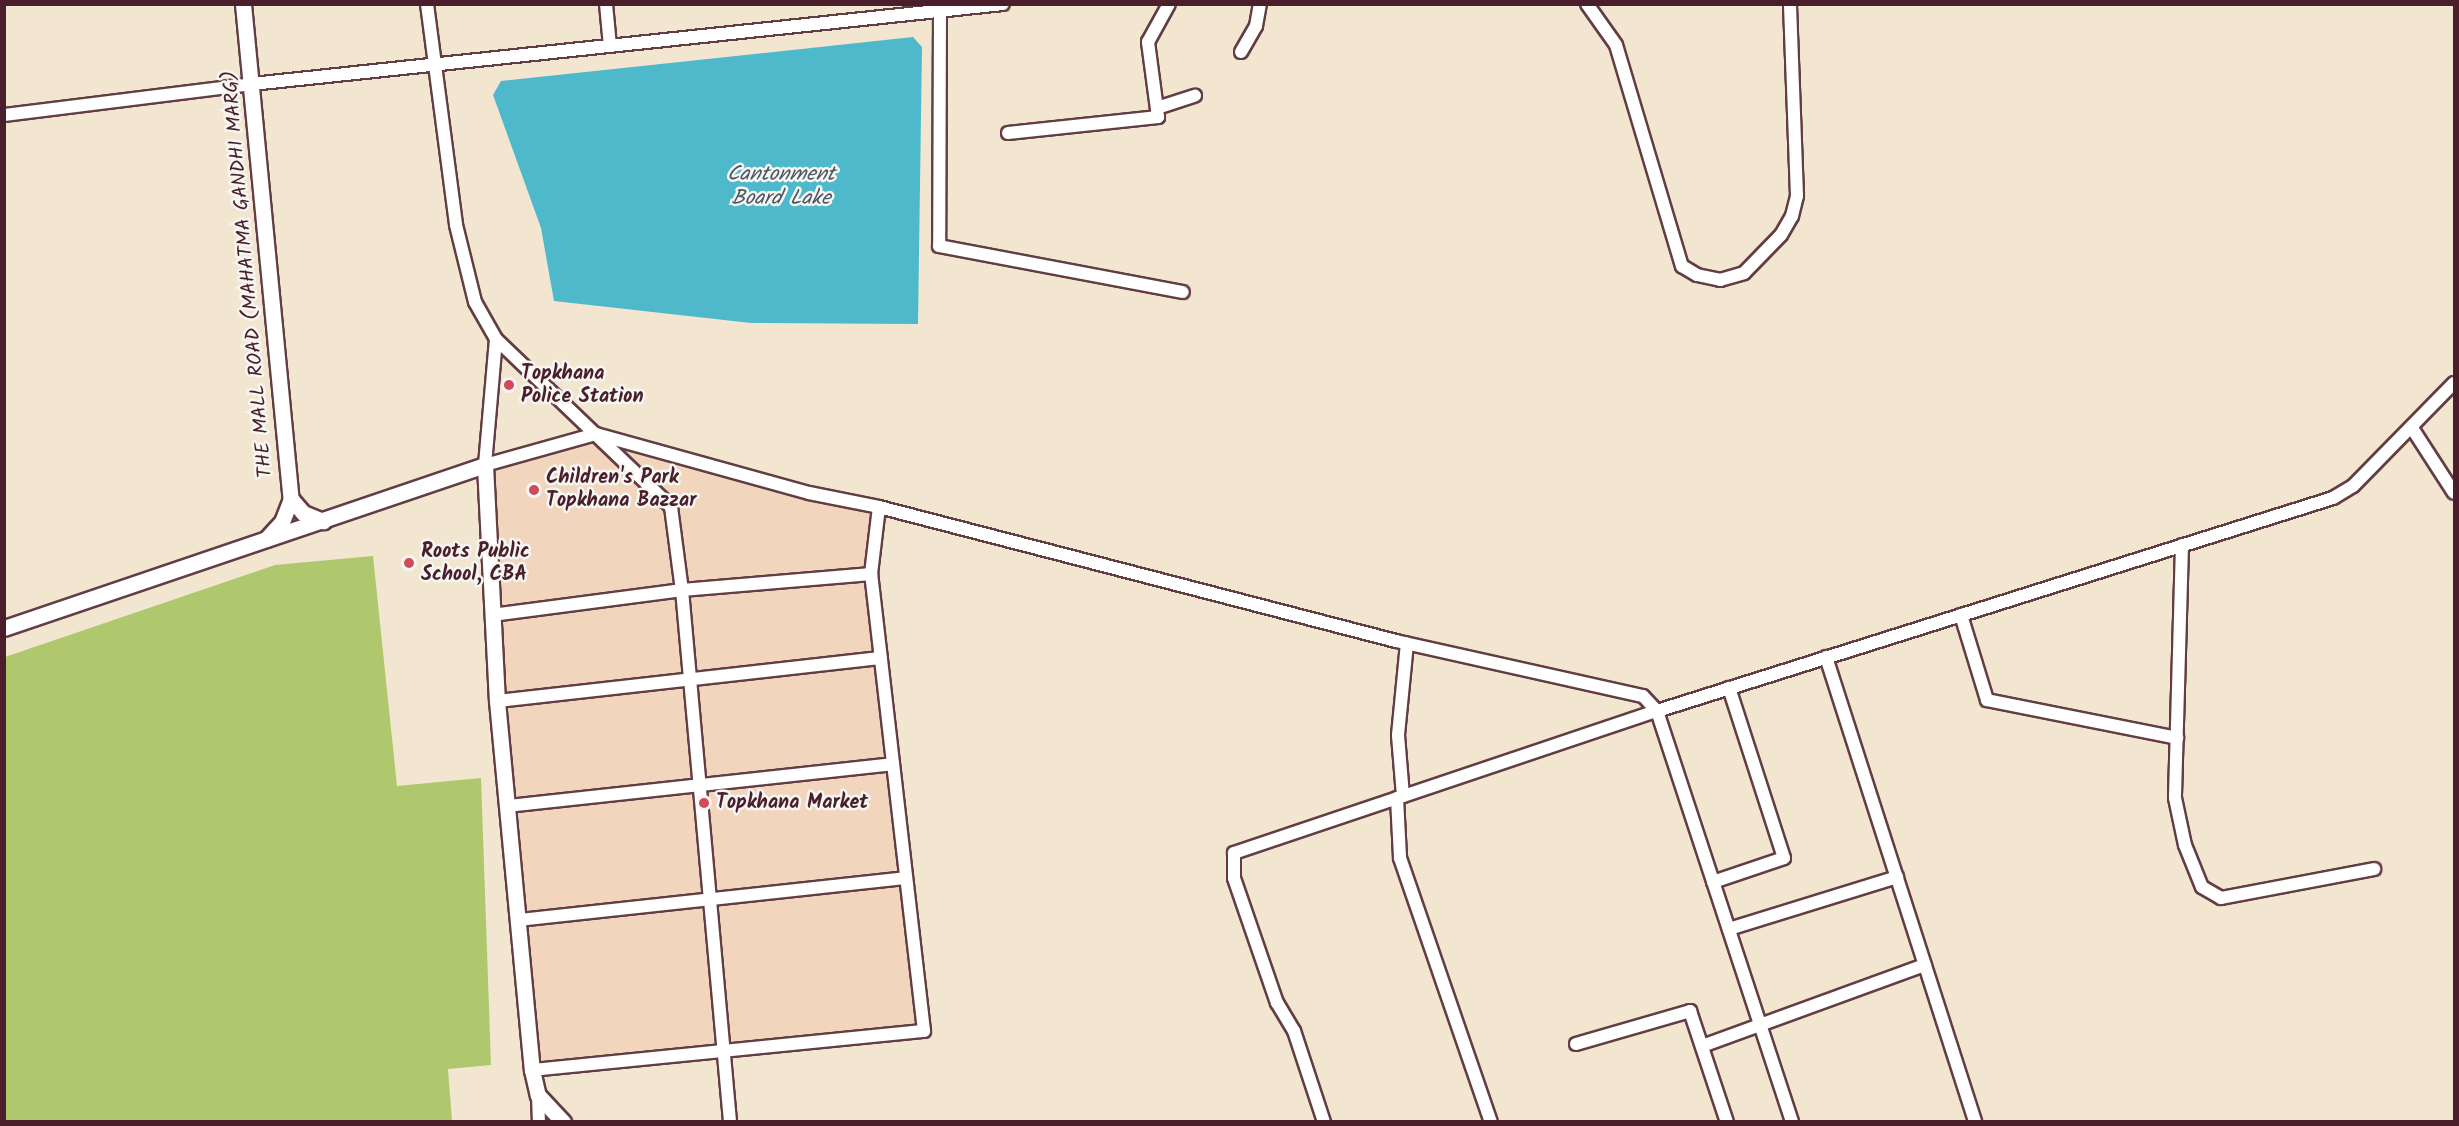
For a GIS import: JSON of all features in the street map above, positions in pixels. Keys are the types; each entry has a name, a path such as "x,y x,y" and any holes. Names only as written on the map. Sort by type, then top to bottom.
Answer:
{"street":[{"name":"THE MALL ROAD (MAHATMA GANDHI MARG)","path":"243,4 291,499 303,513 323,521"},
{"path":"427,4 456,225 475,302 496,339 671,507 682,590 730,1122"},
{"path":"606,4 610,46"},
{"path":"4,116 252,84 434,68 886,11 940,11 1003,4"},
{"path":"1008,133 1158,117 1148,42 1169,4"},
{"path":"1241,52 1256,26 1260,4"},
{"path":"1587,4 1616,45 1682,266 1696,275 1720,280 1744,273 1781,235 1792,216 1797,196 1790,4"},
{"path":"940,11 939,246 1183,292"},
{"path":"1157,108 1195,96"},
{"path":"496,339 485,465 492,615 497,701 532,1070 538,1095 539,1122"},
{"path":"1324,1122 1294,1031 1277,1003 1231,861 1234,853 1657,711 2333,498 2353,486 2454,383"},
{"path":"2412,428 2454,493"},
{"path":"4,628 485,465 596,434 809,493 879,507 1407,643 1643,696 1657,711 1792,1122"},
{"path":"263,542 282,522 291,499"},
{"path":"532,1070 924,1031 871,574 879,507"},
{"path":"2182,545 2175,798 2185,845 2202,887 2221,898 2374,869"},
{"path":"492,615 682,590 871,574"},
{"path":"1961,615 1987,700 2177,738"},
{"path":"1407,643 1398,735 1400,858 1491,1122"},
{"path":"1827,657 1975,1122"},
{"path":"497,701 881,658"},
{"path":"1713,882 1784,858 1729,688"},
{"path":"508,806 893,764"},
{"path":"1729,929 1897,877"},
{"path":"519,920 906,878"},
{"path":"1702,1046 1925,965"},
{"path":"1576,1044 1690,1011 1727,1122"},
{"path":"538,1095 563,1122"}],"shaded area":[{"name":"Topkhana Market","path":"596,434 879,507 871,574 924,1031 532,1070 485,465"}],"green space":[{"path":"373,556 397,786 481,778 491,1065 448,1069 452,1121 5,1121 5,657 275,565"}],"water":[{"name":"Cantonment Board Lake","path":"913,37 922,47 918,324 751,323 554,301 541,228 493,95 501,81"}],"place":[{"name":"Topkhana Police Station","path":"509,385"},
{"name":"Children's Park Topkhana Bazzar","path":"534,490"},
{"name":"Roots Public School, CBA","path":"409,563"},
{"name":"Topkhana Market","path":"704,803"}]}
